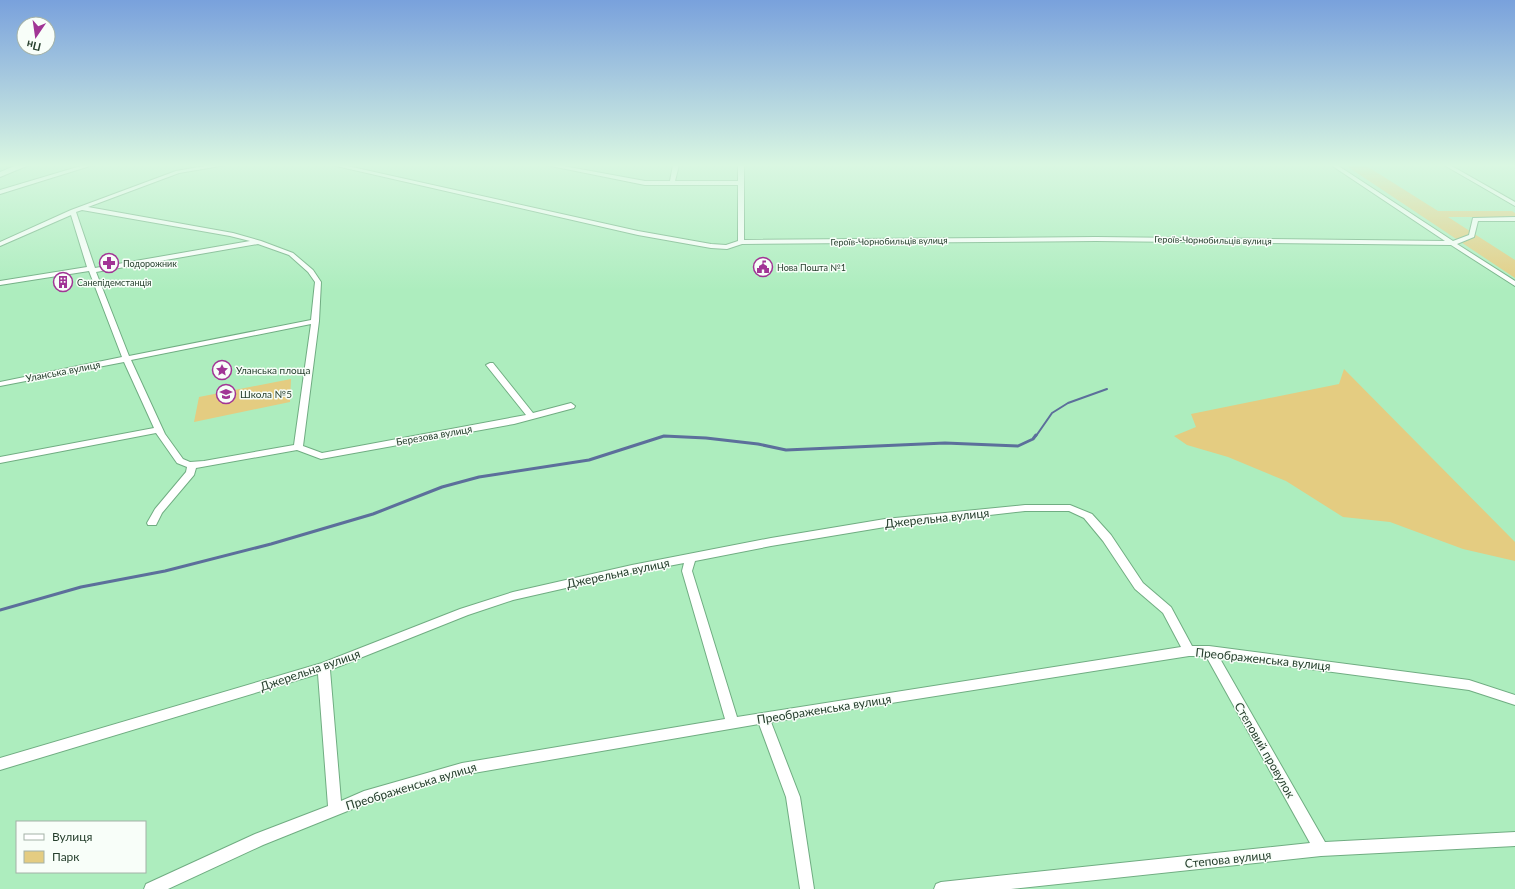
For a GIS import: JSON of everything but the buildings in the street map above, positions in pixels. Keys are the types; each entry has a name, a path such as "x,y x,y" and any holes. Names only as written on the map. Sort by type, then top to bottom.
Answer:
{"street":[{"path":"0,244 85,206"},
{"name":"Героїв-Чорнобильців вулиця","path":"523,206 638,233 711,246 727,247 741,242 1096,239 1453,243"},
{"path":"740,206 741,242"},
{"path":"1397,206 1515,284"},
{"path":"73,211 92,270 126,358 159,430 180,460 188,465 192,465 298,447 315,320 318,282 311,272 291,254 231,234 81,208"},
{"path":"1453,243 1472,236 1475,219 1515,219"},
{"path":"0,283 92,270 258,242"},
{"path":"126,358 315,320"},
{"name":"Уланська вулиця","path":"0,384 126,358"},
{"path":"490,365 532,417"},
{"name":"Березова вулиця","path":"298,447 320,456 532,417 571,406"},
{"path":"0,460 159,430"},
{"path":"152,523 158,510 191,473 192,465"},
{"name":"Джерельна вулиця","path":"0,764 324,667 464,612 513,596 632,569 690,559 771,542 885,523 1025,508 1070,508 1088,516 1107,538 1139,586 1167,610 1189,651"},
{"path":"690,559 687,571 733,724"},
{"name":"Преображенська вулиця","path":"151,889 260,839 364,798 462,769 764,718 1189,651 1208,651 1469,685 1515,700"},
{"name":"Степовий провулок","path":"1208,651 1321,849"},
{"path":"324,667 335,810"},
{"path":"764,718 793,797 807,889"},
{"name":"Степова вулиця","path":"941,889 1321,849 1515,839"}],"green space":[{"path":"1407,206 1431,206 1438,211 1512,211 1515,213 1515,217 1448,217 1515,260 1515,278"},
{"path":"1344,369 1515,542 1515,561 1463,549 1390,522 1343,517 1286,481 1228,457 1187,445 1174,436 1196,427 1191,414 1339,384"},
{"path":"291,379 290,402 194,422 199,397"}],"waterway":[{"path":"1036,436 1052,413 1068,403 1107,389"},
{"path":"0,610 81,587 165,571 271,544 373,514 442,487 479,477 589,460 664,436 706,438 758,444 786,450 945,443 1018,446 1033,439 1036,435"}],"place":[{"name":"Подорожник","path":"109,263"},
{"name":"Нова Пошта №1","path":"763,267"},
{"name":"Санепідемстанція","path":"63,282"},
{"name":"Уланська площа","path":"222,370"},
{"name":"Школа №5","path":"226,394"}]}
